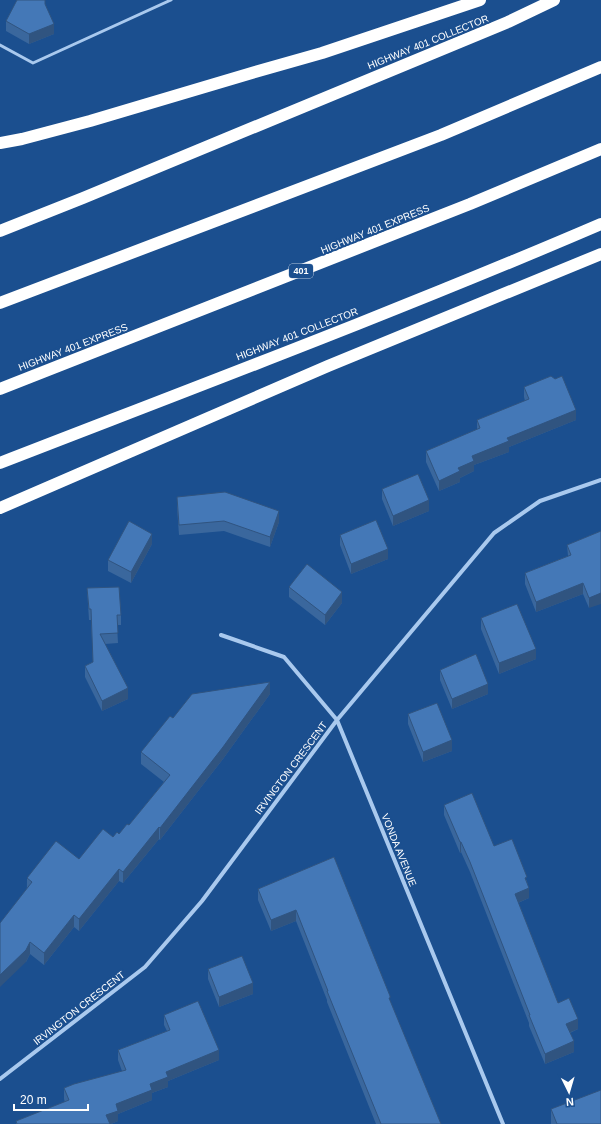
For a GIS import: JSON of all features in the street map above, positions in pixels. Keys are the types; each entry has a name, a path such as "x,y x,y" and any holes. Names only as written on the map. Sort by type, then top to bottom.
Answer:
{"highway":[{"path":"0,143 90,121 322,53 480,0"},
{"name":"HIGHWAY 401 COLLECTOR","path":"0,230 83,198 493,28 554,0"},
{"path":"0,303 441,135 601,67"},
{"name":"HIGHWAY 401 EXPRESS","path":"0,389 470,204 601,149"},
{"name":"HIGHWAY 401 COLLECTOR","path":"0,463 429,295 601,224"},
{"path":"0,508 328,366 601,254"}],"street":[{"name":"IRVINGTON CRESCENT","path":"0,1080 145,967 202,901 337,720 494,533 540,501 601,480"},
{"name":"VONDA AVENUE","path":"221,635 284,657 337,720 503,1124"}],"lane":[{"path":"0,44 33,63 171,0"}],"building":[{"path":"17,0 45,0 45,4 54,24 29,34 6,21"},
{"path":"551,376 555,379 562,376 576,410 507,438 509,441 472,456 474,461 458,468 460,471 439,481 426,451 480,428 477,420 529,399 524,387"},
{"path":"418,474 429,500 393,516 382,489"},
{"path":"225,492 279,511 270,537 224,521 179,525 177,497"},
{"path":"376,520 388,549 351,564 340,535"},
{"path":"129,521 152,534 131,572 108,560"},
{"path":"601,531 601,593 589,598 583,583 536,602 525,573 571,555 567,545"},
{"path":"307,564 342,592 325,615 289,587"},
{"path":"119,587 121,615 117,615 118,633 100,634 128,688 102,701 85,666 93,662 91,609 89,609 87,588"},
{"path":"517,604 536,649 499,663 481,618"},
{"path":"476,654 488,684 452,699 440,670"},
{"path":"270,682 223,747 160,828 159,827 123,872 119,869 79,919 74,915 44,953 30,942 26,950 0,975 0,923 32,882 27,878 56,841 79,859 103,829 113,837 117,832 119,834 127,824 129,825 170,775 141,752 170,716 173,718 192,694"},
{"path":"437,703 452,740 423,752 408,714"},
{"path":"472,793 494,846 512,839 527,877 525,878 529,888 515,894 558,1003 569,998 578,1019 566,1024 574,1041 545,1054 470,862 444,805"},
{"path":"334,857 390,996 389,998 441,1124 381,1124 296,910 271,920 258,889"},
{"path":"242,956 253,983 219,997 208,969"},
{"path":"198,1001 219,1050 166,1072 168,1077 150,1084 152,1090 116,1104 118,1111 106,1115 110,1124 17,1124 16,1121 69,1100 64,1088 126,1070 118,1050 170,1030 164,1015"},
{"path":"601,1090 601,1124 557,1124 551,1109"}]}
